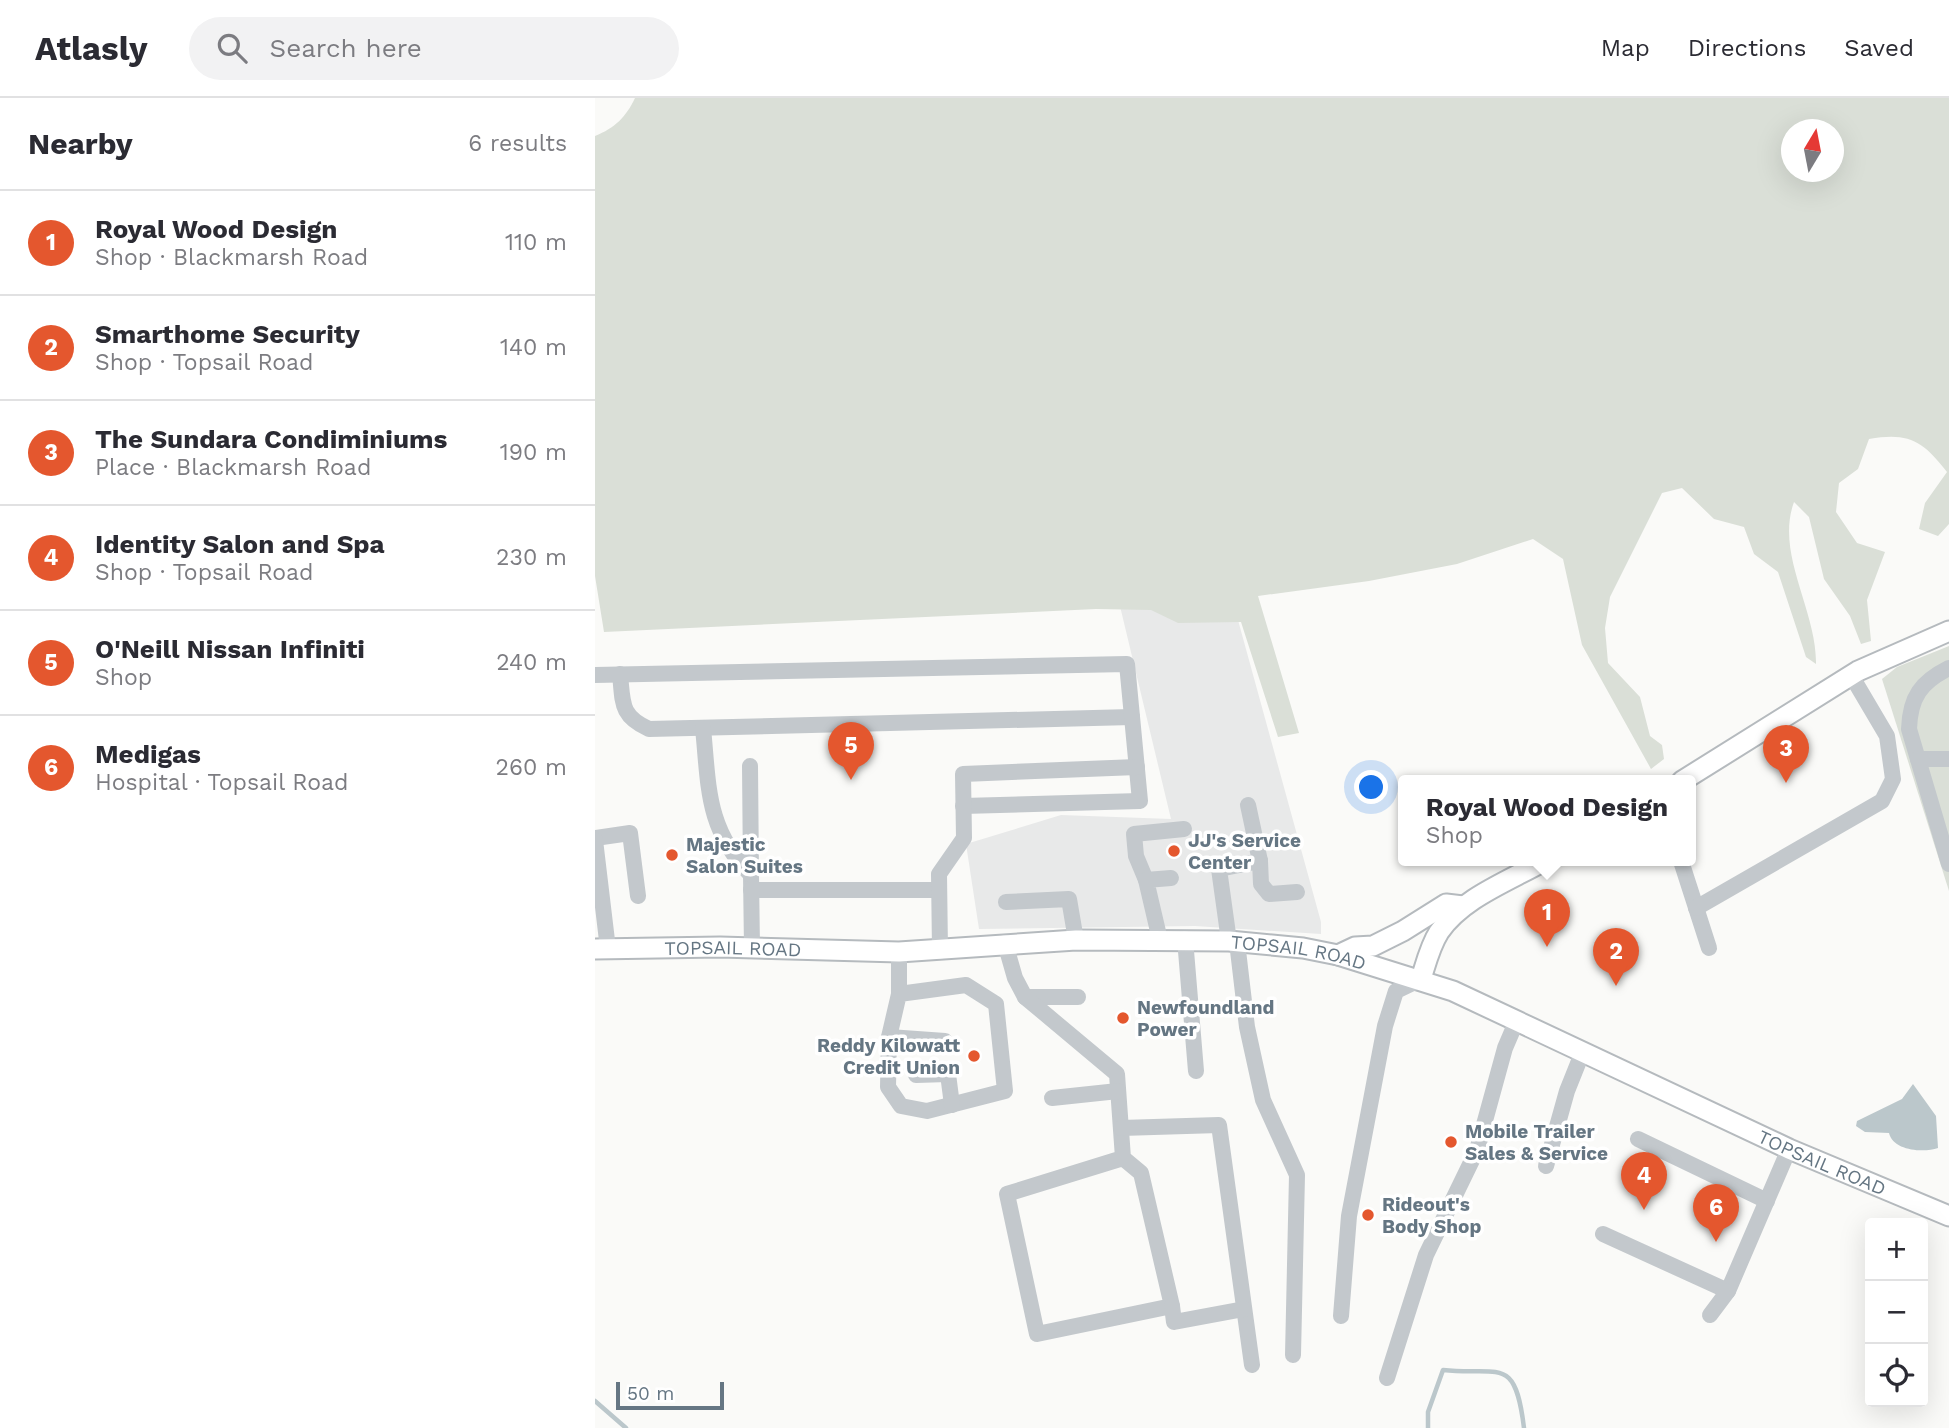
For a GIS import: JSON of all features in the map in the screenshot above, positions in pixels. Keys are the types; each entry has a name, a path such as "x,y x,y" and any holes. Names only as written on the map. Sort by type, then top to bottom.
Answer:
{"main road":[{"path":"1692,775 1851,675 1949,631"},
{"path":"1421,979 1438,933 1463,906 1535,866"},
{"path":"1338,956 1355,947 1373,946 1403,932 1446,904 1463,906"},
{"name":"TOPSAIL ROAD","path":"601,949 752,948 899,952 940,951 1005,943 1185,939 1303,948 1421,979 1517,1020 1789,1149 1949,1216"}],"street":[{"path":"595,675 1127,664 1140,801 963,806"},
{"path":"1949,668 1923,684 1913,700 1909,729 1943,820 1949,864"},
{"path":"620,674 623,705 631,721 649,729 1132,717"},
{"path":"1696,908 1882,800 1893,779 1887,736 1851,675"},
{"path":"703,728 710,798 719,835 751,882"},
{"path":"1918,759 1949,759"},
{"path":"750,766 752,948"},
{"path":"940,951 937,890 939,874 964,838 963,774 1137,767"},
{"path":"1248,805 1260,861 1261,884 1269,894 1297,892"},
{"path":"1160,940 1146,880 1136,856 1134,834 1184,829"},
{"path":"601,949 595,839 630,833 638,896"},
{"path":"1260,861 1219,869 1263,1100 1297,1175 1293,1355"},
{"path":"1683,866 1709,948"},
{"path":"1146,880 1171,878"},
{"path":"751,882 937,890"},
{"path":"1006,902 1069,899 1076,940"},
{"path":"1185,939 1196,1071"},
{"path":"1005,943 1015,978 1025,997 1117,1074 1123,1158 1141,1173 1174,1322 1244,1310"},
{"path":"899,952 899,994 889,1037 888,1087 901,1106 927,1111 1005,1091 996,1004 966,985 899,994"},
{"path":"1341,1316 1349,1216 1385,1026 1396,991 1421,979"},
{"path":"1025,997 1078,997"},
{"path":"1387,1378 1426,1255 1477,1150 1505,1048 1517,1020"},
{"path":"889,1037 945,1041"},
{"path":"1546,1166 1567,1091 1583,1051"},
{"path":"916,1076 948,1074 951,1105"},
{"path":"1052,1098 1118,1091"},
{"path":"1121,1128 1219,1125 1252,1364"},
{"path":"1637,1139 1767,1201"},
{"path":"1710,1315 1728,1291 1789,1149"},
{"path":"1123,1158 1007,1195 1037,1334 1172,1306"},
{"path":"1603,1234 1728,1291"}],"shaded area":[{"path":"635,98 1949,98 1949,524 1938,536 1919,529 1925,503 1947,472 1930,453 1905,438 1869,439 1858,469 1839,483 1836,512 1857,543 1885,552 1867,600 1871,641 1861,644 1850,616 1824,579 1809,517 1794,502 1790,542 1815,644 1816,664 1806,657 1778,572 1754,554 1744,527 1714,519 1682,488 1662,493 1610,597 1605,628 1608,663 1640,697 1650,736 1662,745 1664,759 1651,769 1582,645 1563,559 1533,539 1457,564 1369,581 1258,596 1299,733 1278,737 1241,622 1178,623 1151,610 1096,609 604,632 595,576 595,136 624,116"},
{"path":"1230,591 1321,922 1321,934 1195,926 979,929 966,844 1061,815 1171,819 1119,602"},
{"path":"1949,646 1949,891 1882,679 1897,667"},
{"path":"1913,1084 1936,1116 1938,1148 1910,1149 1896,1144 1889,1133 1865,1132 1856,1126 1857,1121 1902,1099"}],"waterway":[{"path":"1428,1428 1428,1412 1443,1370 1491,1371 1509,1379 1516,1389 1524,1428"},
{"path":"595,1401 626,1428"}],"place":[{"name":"O'Neill Nissan Infiniti","path":"851,780"},
{"name":"The Sundara Condiminiums","path":"1786,783"},
{"name":"JJ's Service Center","path":"1174,851"},
{"name":"Majestic Salon Suites","path":"672,855"},
{"name":"Royal Wood Design","path":"1547,947"},
{"name":"Smarthome Security","path":"1616,986"},
{"name":"Newfoundland Power","path":"1123,1018"},
{"name":"Reddy Kilowatt Credit Union","path":"974,1056"},
{"name":"Mobile Trailer Sales & Service","path":"1451,1142"},
{"name":"Identity Salon and Spa","path":"1644,1210"},
{"name":"Rideout's Body Shop","path":"1368,1215"},
{"name":"Medigas","path":"1716,1242"}]}
